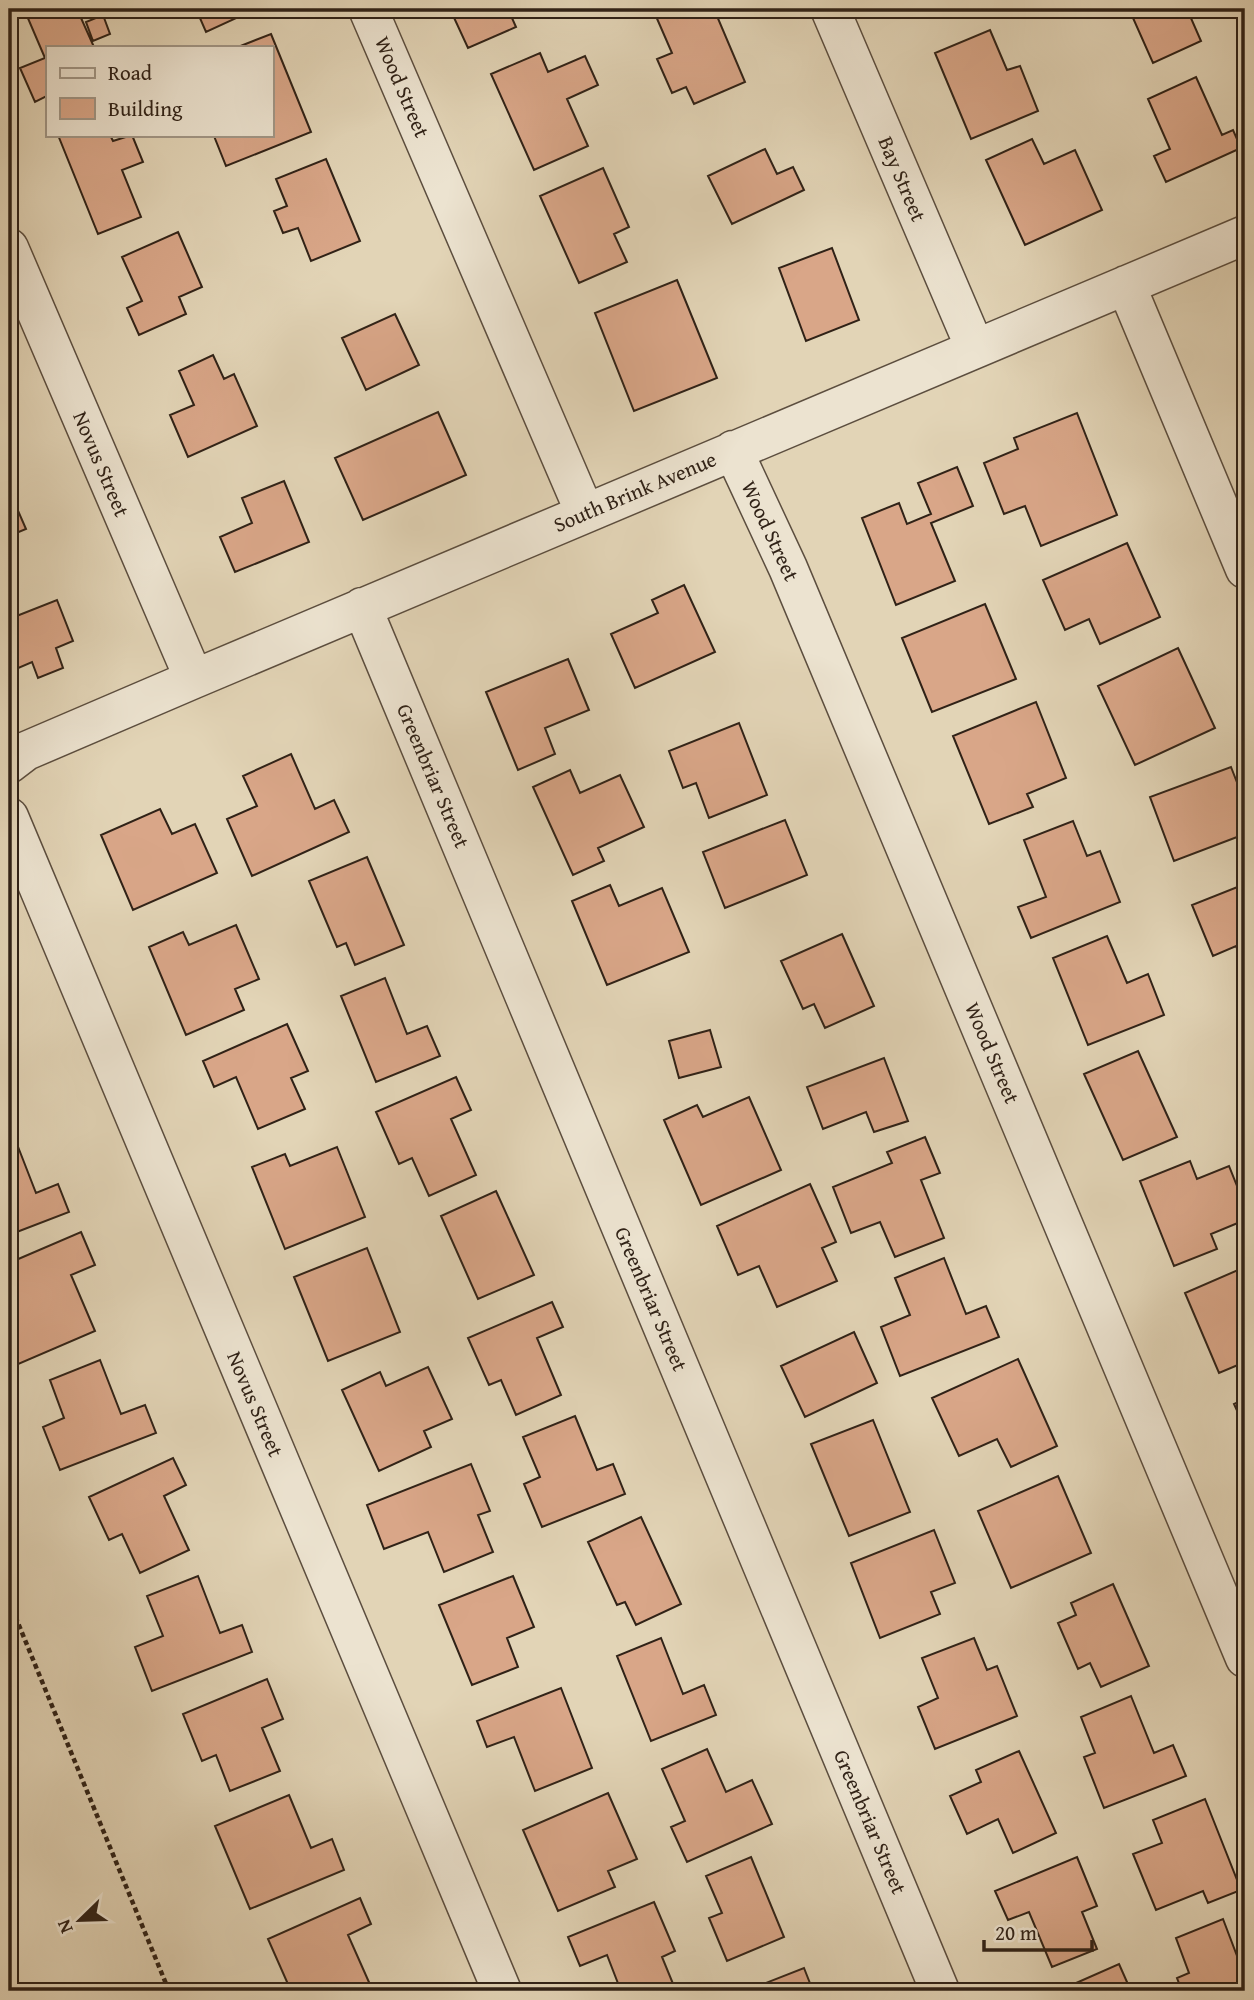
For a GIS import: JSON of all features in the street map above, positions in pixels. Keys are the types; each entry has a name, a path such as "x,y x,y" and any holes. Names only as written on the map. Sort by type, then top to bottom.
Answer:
{"street":[{"name":"Wood Street","path":"368,9 585,513"},
{"name":"Bay Street","path":"830,9 975,348"},
{"name":"South Brink Avenue","path":"17,757 362,607 1245,235"},
{"name":"Novus Street","path":"9,248 194,679"},
{"path":"1126,285 1245,569"},
{"name":"Wood Street","path":"733,450 788,568 1245,1658"},
{"name":"Greenbriar Street","path":"362,607 940,1991"},
{"name":"Novus Street","path":"9,817 502,1991"}],"path":[{"path":"9,1601 169,1991"}],"building":[{"path":"24,9 77,9 94,46 46,46 46,96 35,102 20,68 45,58"},
{"path":"196,9 256,9 206,32"},
{"path":"450,9 508,9 516,27 468,48"},
{"path":"668,9 714,9 745,82 694,104 686,87 672,93 657,59 672,53 655,14"},
{"path":"1129,9 1187,9 1201,41 1153,63"},
{"path":"103,15 110,34 93,41 86,22"},
{"path":"990,30 1007,70 1020,66 1038,111 971,139 935,53"},
{"path":"271,34 311,132 226,166 214,136 273,136 273,46 241,46"},
{"path":"540,53 548,72 585,56 598,85 567,99 588,146 534,170 491,74"},
{"path":"1196,77 1222,135 1233,130 1241,148 1166,182 1154,156 1170,149 1148,99"},
{"path":"58,136 110,136 113,141 132,136 143,162 122,170 141,217 98,234"},
{"path":"1032,139 1044,164 1075,150 1102,210 1025,245 986,160"},
{"path":"765,149 777,174 793,167 804,190 732,224 708,176"},
{"path":"326,159 360,241 311,261 298,228 283,233 274,211 287,206 276,179"},
{"path":"603,168 629,227 614,234 627,262 579,283 540,196"},
{"path":"178,232 202,287 179,297 186,314 139,335 127,308 142,301 122,257"},
{"path":"832,248 859,320 806,341 779,268"},
{"path":"677,280 717,378 634,411 595,313"},
{"path":"395,314 419,365 366,390 342,338"},
{"path":"213,355 224,379 234,374 257,426 188,457 170,415 194,405 179,371"},
{"path":"438,412 466,475 363,520 335,458"},
{"path":"1077,413 1117,515 1041,546 1025,506 1004,514 984,463 1018,449 1014,438"},
{"path":"957,467 973,506 931,523 955,581 896,605 862,518 899,503 907,524 931,514 918,483"},
{"path":"284,481 309,542 235,572 220,537 252,523 242,498"},
{"path":"9,490 26,529 9,536"},
{"path":"1127,543 1160,617 1100,644 1089,619 1065,630 1043,580"},
{"path":"684,585 715,652 635,688 611,634 658,613 652,600"},
{"path":"57,600 73,641 56,648 63,668 38,678 32,662 9,672 9,619"},
{"path":"985,604 1016,679 932,712 902,638"},
{"path":"1178,648 1215,728 1135,765 1098,686"},
{"path":"568,659 589,710 545,728 555,754 518,770 486,692"},
{"path":"1036,702 1066,778 1027,794 1033,807 989,824 953,736"},
{"path":"739,723 767,795 709,818 696,783 683,788 669,751"},
{"path":"291,754 315,809 334,800 349,832 252,876 227,819 257,806 243,776"},
{"path":"1231,767 1245,803 1245,834 1174,861 1150,797"},
{"path":"570,770 580,793 620,775 644,827 598,848 604,861 573,875 533,787"},
{"path":"160,809 172,834 195,824 217,873 133,910 101,835"},
{"path":"785,820 807,875 725,908 703,852"},
{"path":"1073,821 1087,856 1100,851 1120,902 1031,938 1018,907 1046,897 1024,840"},
{"path":"367,857 404,945 355,965 346,943 337,947 309,881"},
{"path":"1245,884 1245,968 1236,946 1213,956 1192,905"},
{"path":"610,885 619,906 662,888 689,952 607,985 572,901"},
{"path":"236,925 259,979 235,989 244,1010 186,1035 149,947 183,932 189,945"},
{"path":"842,934 874,1006 825,1028 814,1004 803,1009 781,961"},
{"path":"1107,936 1127,983 1148,974 1164,1015 1088,1045 1053,958"},
{"path":"385,978 407,1034 427,1026 440,1056 376,1082 341,996"},
{"path":"287,1024 308,1071 291,1078 305,1109 258,1129 236,1077 214,1087 203,1061"},
{"path":"710,1030 721,1067 679,1078 669,1041"},
{"path":"1138,1051 1177,1137 1123,1160 1084,1074"},
{"path":"884,1058 908,1121 874,1132 866,1112 823,1129 807,1087"},
{"path":"456,1077 471,1110 451,1119 476,1175 429,1196 412,1158 399,1164 376,1112"},
{"path":"749,1097 781,1170 701,1205 664,1120 697,1105 703,1117"},
{"path":"925,1137 940,1173 921,1180 944,1238 895,1257 880,1222 851,1233 833,1187 892,1163 887,1152"},
{"path":"15,1139 36,1193 58,1184 69,1212 9,1235 9,1141"},
{"path":"337,1147 365,1217 285,1249 252,1167 285,1154 290,1166"},
{"path":"1190,1161 1197,1179 1229,1166 1245,1206 1245,1220 1211,1234 1217,1249 1174,1266 1140,1181"},
{"path":"810,1184 836,1242 822,1248 837,1281 777,1307 759,1266 738,1275 717,1226"},
{"path":"496,1191 534,1275 478,1299 441,1216"},
{"path":"81,1232 95,1265 71,1275 95,1331 16,1365 9,1349 9,1263"},
{"path":"367,1248 400,1332 328,1361 294,1277"},
{"path":"944,1258 966,1314 986,1306 999,1337 900,1376 881,1327 910,1315 895,1278"},
{"path":"1245,1267 1245,1362 1219,1373 1185,1293"},
{"path":"552,1302 563,1327 537,1338 561,1395 516,1415 501,1380 489,1385 468,1338"},
{"path":"854,1332 877,1383 805,1417 781,1366"},
{"path":"1018,1359 1057,1446 1011,1467 997,1439 959,1456 932,1398"},
{"path":"100,1360 121,1414 145,1405 156,1433 60,1470 43,1427 64,1418 50,1380"},
{"path":"428,1367 452,1419 424,1431 431,1447 379,1471 342,1390 380,1372 386,1386"},
{"path":"1245,1399 1245,1428 1234,1404"},
{"path":"575,1416 597,1470 613,1464 625,1494 542,1527 524,1484 540,1477 523,1437"},
{"path":"873,1420 910,1512 849,1536 811,1444"},
{"path":"173,1458 186,1485 164,1496 189,1550 140,1573 122,1534 109,1540 89,1497"},
{"path":"471,1464 490,1511 478,1515 493,1552 444,1572 428,1532 384,1549 367,1505"},
{"path":"1058,1476 1091,1553 1011,1588 978,1511"},
{"path":"641,1517 681,1604 636,1625 625,1602 617,1605 588,1542"},
{"path":"934,1530 955,1583 931,1592 940,1614 880,1638 851,1563"},
{"path":"198,1576 220,1633 242,1625 252,1652 152,1691 135,1647 163,1636 147,1596"},
{"path":"513,1576 534,1627 507,1638 518,1667 472,1685 439,1605"},
{"path":"1113,1584 1149,1666 1101,1687 1090,1663 1078,1669 1058,1623 1076,1615 1071,1603"},
{"path":"661,1638 683,1694 704,1685 716,1715 651,1741 617,1656"},
{"path":"974,1638 987,1670 997,1666 1017,1716 935,1749 918,1707 938,1698 922,1658"},
{"path":"267,1679 283,1719 262,1728 280,1771 230,1791 216,1755 202,1761 183,1714"},
{"path":"561,1688 592,1768 535,1791 514,1737 487,1747 477,1721"},
{"path":"1131,1696 1154,1753 1173,1745 1186,1776 1104,1808 1084,1757 1095,1753 1081,1717"},
{"path":"707,1749 726,1792 752,1780 772,1824 687,1862 671,1827 685,1821 662,1769"},
{"path":"1019,1751 1056,1833 1013,1853 998,1819 967,1834 950,1796 981,1782 976,1770"},
{"path":"608,1793 637,1859 608,1871 615,1887 558,1911 523,1830"},
{"path":"289,1795 311,1848 332,1839 344,1870 250,1909 215,1826"},
{"path":"1205,1799 1241,1890 1208,1903 1203,1891 1156,1910 1133,1854 1162,1843 1153,1820"},
{"path":"751,1857 784,1937 727,1961 709,1918 722,1913 706,1876"},
{"path":"1077,1857 1097,1906 1082,1912 1097,1949 1052,1967 1029,1912 1008,1920 995,1891"},
{"path":"360,1898 371,1924 348,1935 372,1989 291,1991 268,1939"},
{"path":"654,1902 675,1951 662,1957 676,1991 621,1991 607,1955 580,1966 568,1937"},
{"path":"1223,1919 1245,1977 1245,1991 1182,1991 1177,1978 1189,1973 1176,1938"},
{"path":"1119,1964 1131,1991 1058,1991"},
{"path":"804,1968 813,1991 754,1991 753,1988"}]}
